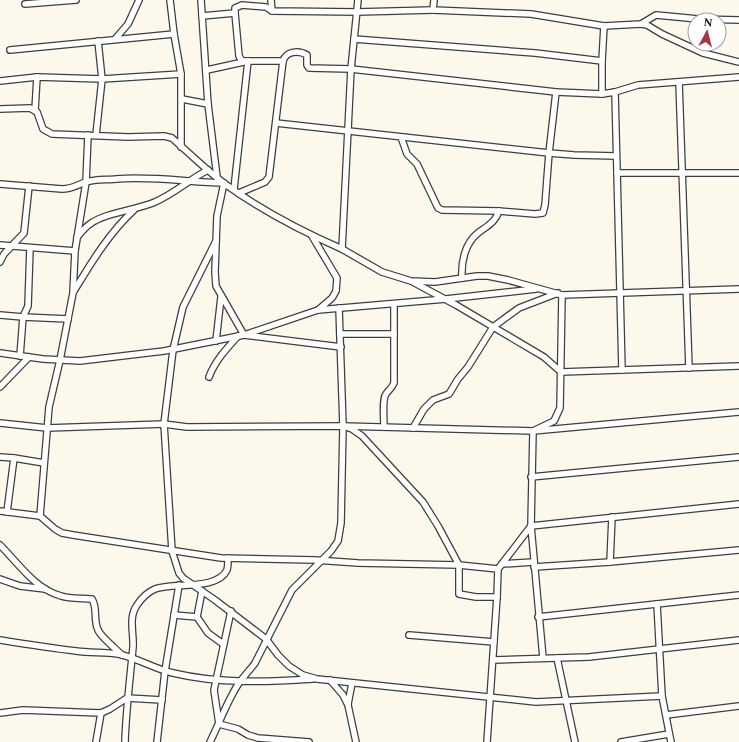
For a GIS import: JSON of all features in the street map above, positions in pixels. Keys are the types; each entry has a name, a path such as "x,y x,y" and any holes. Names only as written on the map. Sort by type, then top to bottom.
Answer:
{"street":[{"path":"25,4 76,0"},
{"path":"114,39 128,24 139,0"},
{"path":"170,0 181,74 181,146"},
{"path":"201,0 207,70 208,104 217,177"},
{"path":"271,0 272,11"},
{"path":"342,249 347,130 358,0"},
{"path":"433,10 434,0"},
{"path":"283,60 242,61 239,56 234,13 235,8 242,5 266,7 272,11 357,12 433,10 531,14 604,26 641,24 647,25 662,34 703,53 739,62"},
{"path":"202,16 234,13"},
{"path":"641,24 656,15 698,20 739,20"},
{"path":"602,94 604,26"},
{"path":"10,50 174,34"},
{"path":"354,39 535,52 602,61"},
{"path":"96,135 102,79 98,41"},
{"path":"236,191 265,182 269,177 283,60 284,56 289,53 303,53 307,55 307,65 309,68 351,69 556,92 602,94 615,92 638,85 739,77"},
{"path":"207,70 248,61"},
{"path":"236,191 248,61"},
{"path":"0,81 37,77 102,79 181,74"},
{"path":"37,77 35,110 43,129 48,132 52,134 128,137 164,136 172,138 224,183 288,223 312,236 342,249 382,272 411,281 446,299 544,357 561,372 739,366"},
{"path":"679,82 689,368"},
{"path":"401,137 407,154 417,164 438,208 442,210 499,211 535,214 543,213 556,92"},
{"path":"615,92 622,370"},
{"path":"182,99 208,104"},
{"path":"0,108 30,108 35,110"},
{"path":"276,123 574,156 616,156"},
{"path":"40,516 49,407 73,293 74,252 86,182 88,135"},
{"path":"77,237 90,223 156,202 208,170"},
{"path":"617,173 739,173"},
{"path":"0,184 71,189 86,182 126,179 169,179 187,182 224,183"},
{"path":"224,183 217,216 216,286 241,336"},
{"path":"0,262 4,254 24,234 29,186"},
{"path":"73,293 93,260 114,230 134,210"},
{"path":"462,278 462,266 467,247 472,238 492,224 499,211"},
{"path":"312,236 337,278 336,291 332,298 318,310"},
{"path":"216,241 183,308 173,350 164,424 172,551 179,573 183,578 231,611 266,639 289,666 303,675 317,679"},
{"path":"0,245 74,252"},
{"path":"20,356 23,317 28,306 30,248"},
{"path":"411,281 435,282 477,276 488,276 560,294"},
{"path":"0,353 80,361 173,350 241,336 318,310 446,299 540,288"},
{"path":"413,428 424,408 433,400 449,394 493,327 518,308 560,294 739,289"},
{"path":"533,431 554,421 560,408 560,294"},
{"path":"216,341 221,296"},
{"path":"384,427 384,398 391,390 394,383 394,304"},
{"path":"210,742 225,708 240,682 253,666 292,590 322,561 338,541 341,523 344,426 339,308"},
{"path":"0,314 23,317 68,319"},
{"path":"340,334 394,334"},
{"path":"209,377 224,350 241,336 341,347"},
{"path":"0,387 29,357"},
{"path":"0,423 47,428 164,424 186,427 344,426 533,431 739,412"},
{"path":"344,426 352,429 362,436 423,502 459,565 459,594 476,597 497,597"},
{"path":"533,431 531,526 543,658"},
{"path":"0,457 44,463"},
{"path":"531,477 739,457"},
{"path":"7,512 14,458"},
{"path":"487,742 489,697 500,566 531,526 739,504"},
{"path":"0,511 40,516 62,533 172,551 228,558 500,566 610,562 739,550"},
{"path":"610,562 612,517"},
{"path":"0,545 31,578 45,589 61,596 92,599 95,605 98,632 123,655"},
{"path":"125,742 127,698 133,645 132,624 136,606 145,595 155,589 212,582 223,575 227,569 228,558"},
{"path":"0,579 20,586 45,589"},
{"path":"157,742 165,671 179,585"},
{"path":"202,591 197,617 208,633 223,644"},
{"path":"538,616 739,595"},
{"path":"657,604 662,696 671,742"},
{"path":"218,724 214,690 231,611"},
{"path":"174,615 197,617"},
{"path":"409,635 494,642"},
{"path":"0,640 76,651 123,655 165,671 185,676 216,680 274,682 317,679 536,702 662,696"},
{"path":"493,660 589,657 739,640"},
{"path":"557,658 567,701 574,742"},
{"path":"330,680 343,695 348,705 356,742"},
{"path":"348,705 352,683"},
{"path":"0,713 23,710 102,713 127,698 162,700"},
{"path":"666,715 739,706"},
{"path":"96,742 102,713"},
{"path":"218,724 258,738 309,742"},
{"path":"621,742 669,734"}]}
